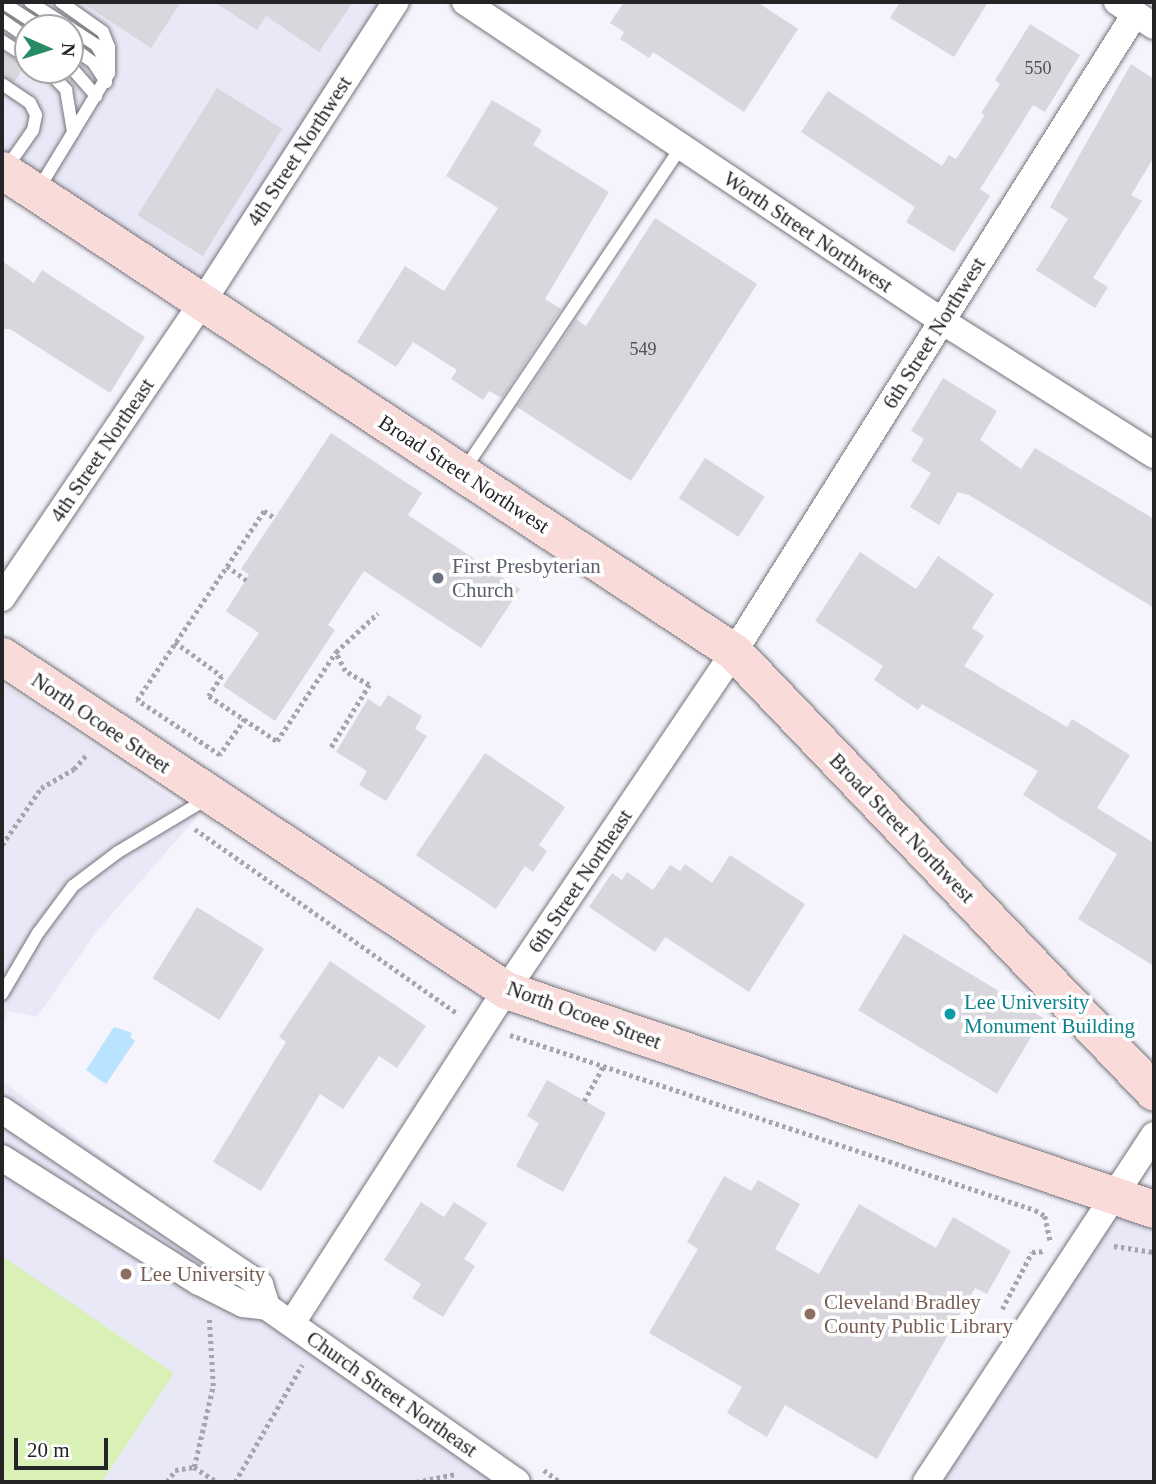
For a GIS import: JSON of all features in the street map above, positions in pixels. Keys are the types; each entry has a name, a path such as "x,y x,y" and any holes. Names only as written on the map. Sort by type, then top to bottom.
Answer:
{"main road":[{"name":"Broad Street Northwest","path":"3,171 734,652 1154,1092"},
{"name":"North Ocoee Street","path":"2,656 506,990 1154,1209"}],"street":[{"name":"4th Street Northwest","path":"202,301 396,2"},
{"name":"Worth Street Northwest","path":"466,2 942,321 1154,456"},
{"name":"6th Street Northwest","path":"734,652 1136,14"},
{"name":"4th Street Northeast","path":"2,598 202,301"},
{"name":"6th Street Northeast","path":"292,1323 506,990 734,652"},
{"name":"Church Street Northeast","path":"2,1110 260,1285 267,1307"},
{"path":"926,1482 1154,1135"},
{"name":"Church Street Northeast","path":"2,1158 199,1282 243,1304 267,1307 517,1482"}],"lane":[{"path":"2,2 20,14"},
{"path":"30,2 48,14"},
{"path":"36,193 107,77 109,47 103,32 61,2"},
{"path":"84,38 101,50 107,77"},
{"path":"84,56 107,77"},
{"path":"84,82 96,96"},
{"path":"2,84 30,103 36,115 33,130 3,171"},
{"path":"60,84 66,90 73,132"},
{"path":"462,473 681,147"},
{"path":"2,995 38,933 73,886 90,870 211,797"}],"path":[{"path":"245,719 220,755 137,700 264,511 275,517"},
{"path":"227,566 246,580"},
{"path":"175,642 222,677 209,696 277,741 336,652 378,613"},
{"path":"331,747 369,685 345,671 336,652"},
{"path":"82,750 93,757"},
{"path":"2,845 41,788 74,769 86,755"},
{"path":"178,817 469,1021 1045,1216 1051,1228 1050,1251 1032,1252 996,1320"},
{"path":"584,1101 603,1067"},
{"path":"194,1467 213,1386 209,1310"},
{"path":"235,1482 295,1385 303,1362 314,1369"},
{"path":"416,1482 463,1472 452,1465"},
{"path":"167,1482 175,1470 194,1467 217,1482"}],"shaded area":[{"path":"2,2 396,2 203,301 2,170"},
{"path":"2,683 198,816 97,931 37,1017 8,1011 2,1031"},
{"name":"Lee University","path":"2,1081 242,1262 260,1285 520,1482 2,1482"},
{"path":"1115,1197 1154,1210 1154,1482 926,1482"}],"green space":[{"path":"2,1256 174,1373 102,1482 2,1482"}],"water":[{"path":"114,1027 132,1033 130,1037 135,1041 106,1084 86,1070"}],"building":[{"path":"81,2 181,2 151,48"},
{"path":"214,2 353,2 319,52 266,16 257,30"},
{"path":"624,2 757,2 798,29 744,112 653,52 649,58 620,39 624,32 610,23"},
{"path":"900,2 988,2 954,57 890,18"},
{"path":"1030,24 1080,55 1045,112 1033,105 980,189 990,196 954,252 906,222 915,207 801,132 828,91 942,166 949,155 956,159 985,115 981,113 1000,84 995,80"},
{"path":"2,51 14,59 14,82 2,75"},
{"path":"1131,64 1154,79 1154,157 1131,195 1142,201 1093,278 1108,287 1095,308 1036,270 1068,219 1050,207"},
{"path":"217,88 282,129 203,256 138,215"},
{"path":"492,100 542,130 533,145 609,192 545,299 561,309 502,398 489,391 483,400 451,379 457,370 413,342 396,367 357,342 405,266 444,291 498,208 446,176"},
{"path":"655,218 757,284 631,481 517,407 576,319 586,326"},
{"path":"2,261 34,283 42,270 145,337 110,393 10,329 2,329"},
{"path":"943,378 997,411 980,440 1021,469 1035,448 1154,519 1154,608 969,495 958,492 939,525 910,507 931,473 911,461 924,439 911,431"},
{"name":"First Presbyterian Church","path":"331,433 422,493 408,515 520,589 481,648 364,571 328,625 335,630 275,721 223,686 259,633 226,611 249,575 241,569"},
{"path":"705,458 765,497 738,537 679,498"},
{"path":"860,552 916,589 938,556 994,594 972,628 984,636 964,666 1067,727 1072,719 1130,755 1097,808 1154,843 1154,966 1078,919 1117,854 1023,795 1038,771 922,704 918,710 874,680 883,666 815,621"},
{"path":"388,695 422,716 415,729 427,736 386,801 359,785 367,771 336,752 368,699 380,707"},
{"path":"485,753 565,807 539,845 547,851 533,872 525,866 496,909 416,855"},
{"path":"730,855 805,904 749,992 665,937 655,952 589,907 612,873 622,880 627,872 653,890 670,865 680,871 685,864 712,883"},
{"path":"197,907 264,949 219,1020 152,978"},
{"name":"Lee University Monument Building","path":"904,934 1043,1017 997,1094 858,1010"},
{"path":"330,961 426,1026 397,1068 379,1056 343,1109 320,1094 261,1191 213,1162 286,1042 279,1037"},
{"path":"547,1080 606,1113 563,1192 516,1166 539,1123 527,1116"},
{"name":"Cleveland Bradley County Public Library","path":"724,1176 751,1191 758,1180 800,1204 775,1249 819,1274 859,1204 936,1248 953,1217 1011,1251 987,1294 975,1288 877,1459 785,1405 767,1437 727,1413 742,1387 649,1333 698,1249 687,1242"},
{"path":"421,1202 444,1217 454,1202 487,1223 464,1259 475,1266 443,1317 412,1298 421,1284 384,1260"}],"place":[{"name":"First Presbyterian Church","path":"438,578"},
{"name":"Lee University Monument Building","path":"950,1014"},
{"name":"Lee University","path":"126,1274"},
{"name":"Cleveland Bradley County Public Library","path":"810,1314"}]}
